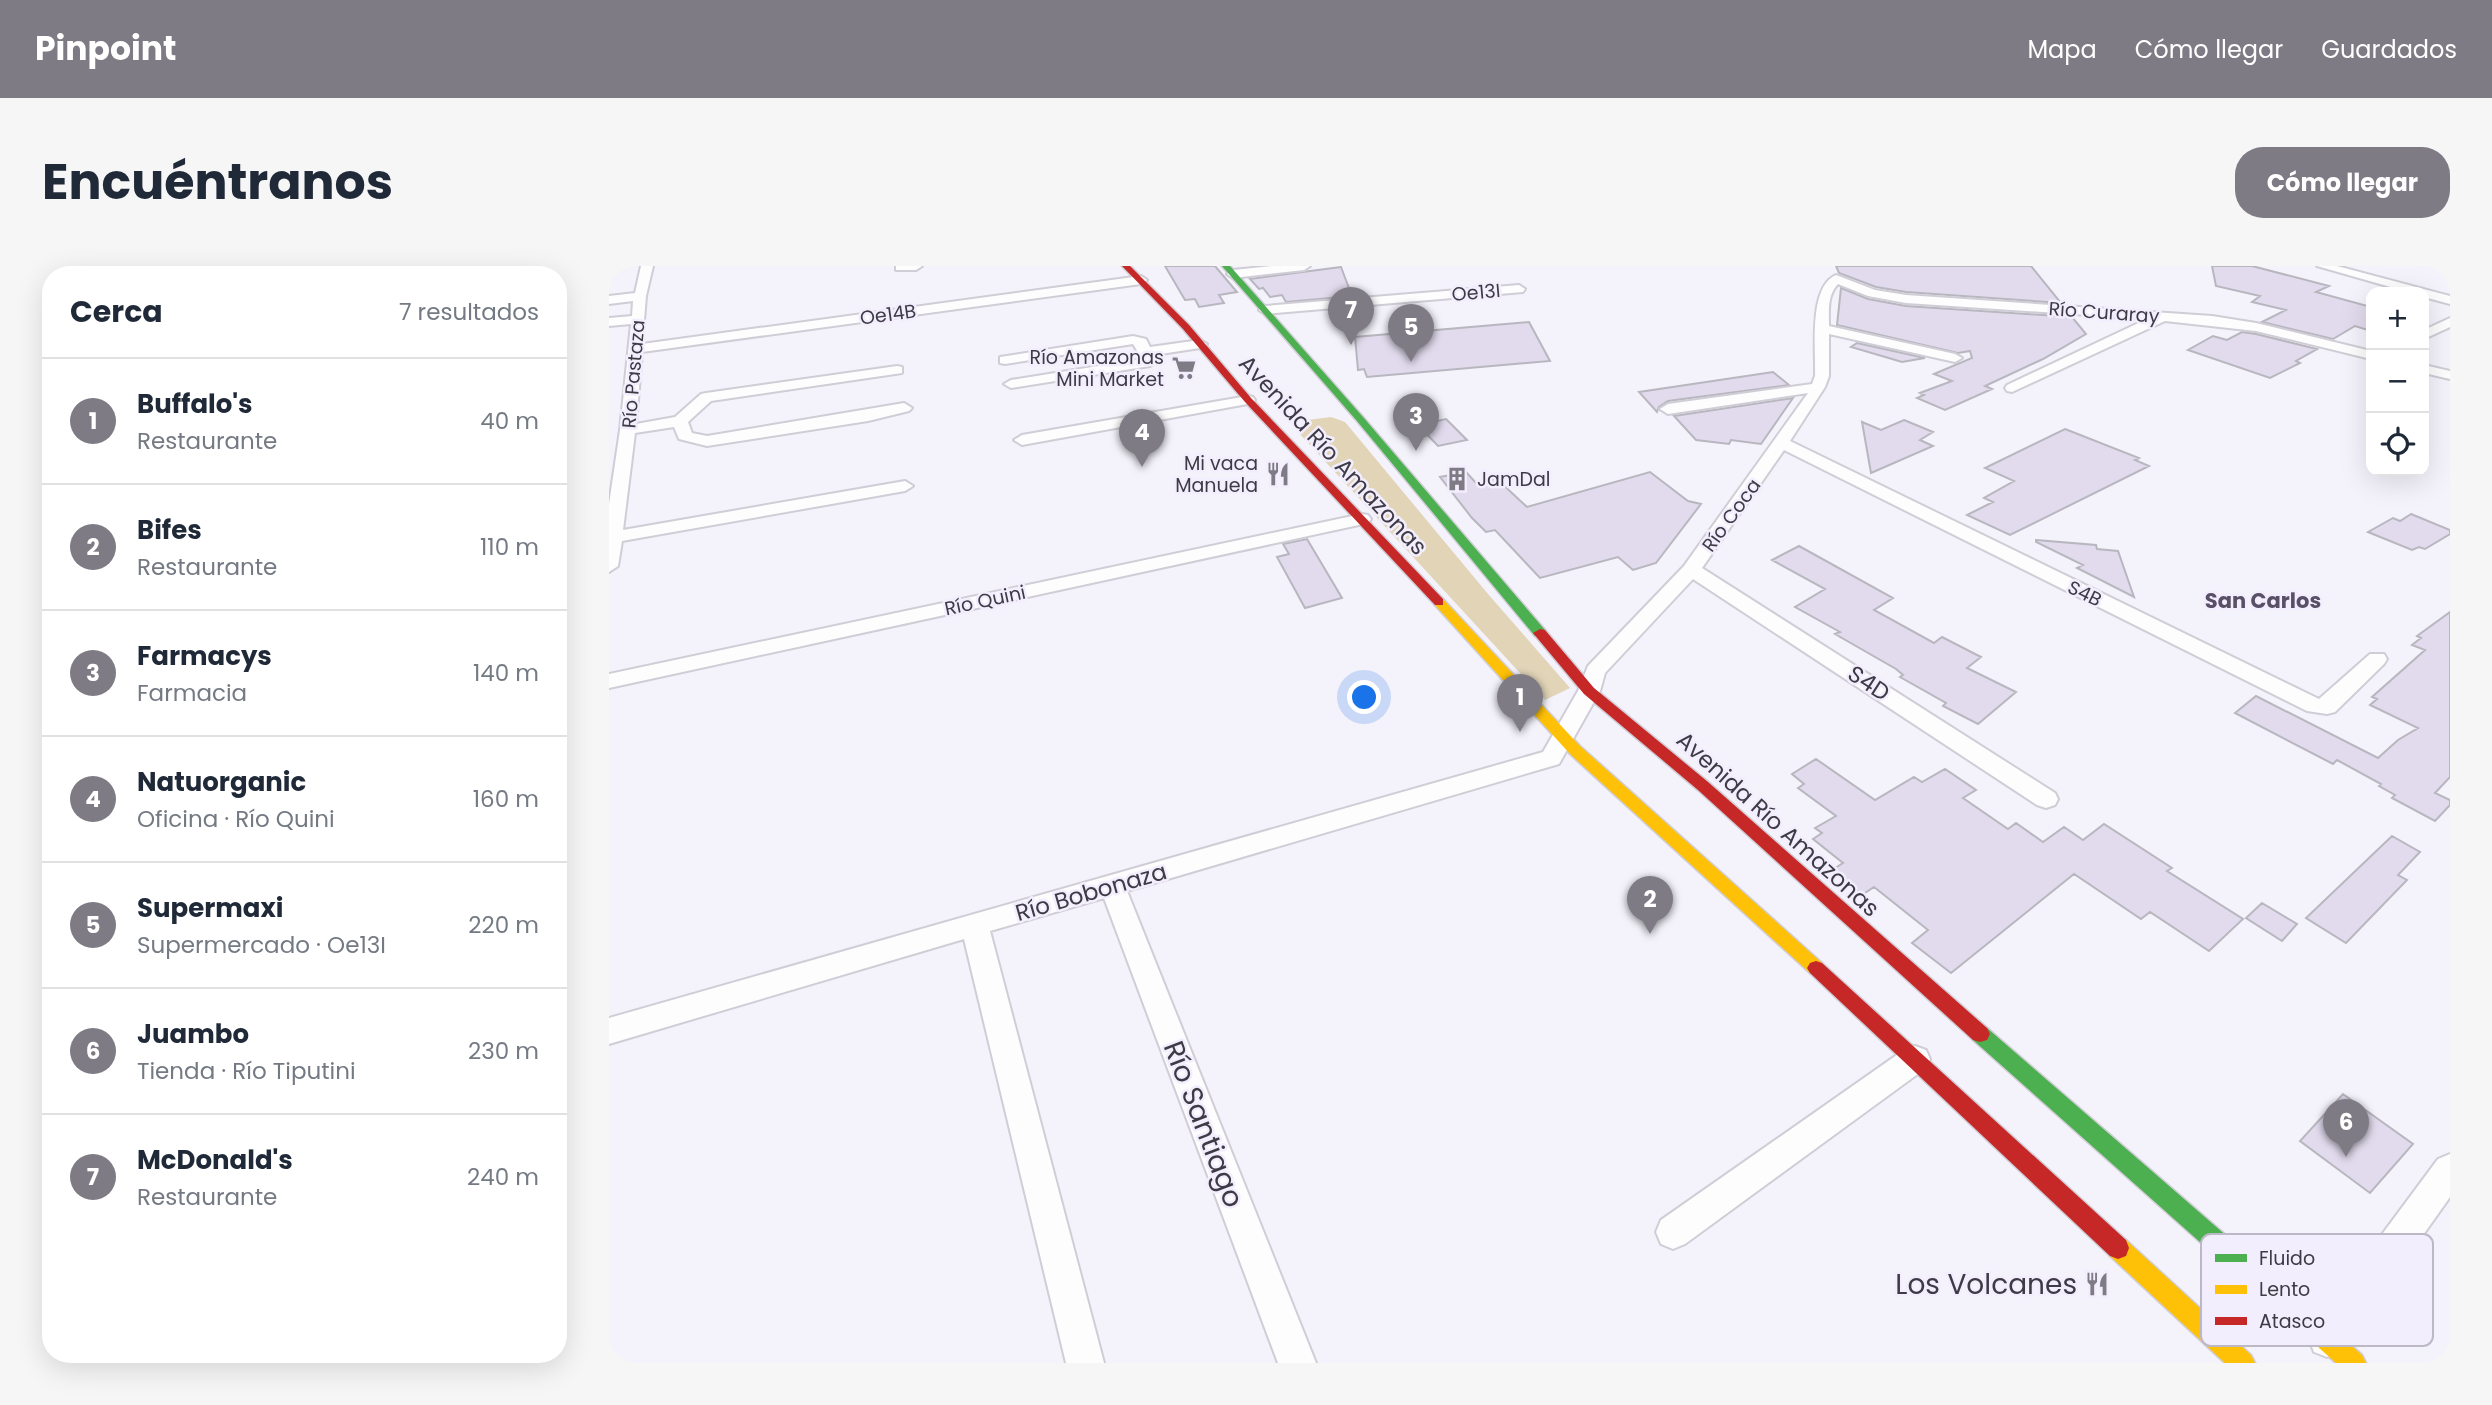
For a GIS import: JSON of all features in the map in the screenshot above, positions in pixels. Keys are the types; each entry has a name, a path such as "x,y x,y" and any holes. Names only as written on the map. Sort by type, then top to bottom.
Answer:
{"main road":[{"name":"Avenida Río Amazonas","path":"1126,266 1562,738 2201,1324"},
{"name":"Avenida Río Amazonas","path":"1229,270 1360,419 1589,691 1703,786 1819,892 2208,1234"},
{"name":"Avenida Río Amazonas","path":"2225,1346 2243,1363"},
{"name":"Avenida Río Amazonas","path":"2335,1346 2354,1363"}],"street":[{"name":"Río Pastaza","path":"609,566 613,537 614,489 628,430 640,296 647,266"},
{"path":"900,268 916,266"},
{"path":"1229,270 1304,266"},
{"path":"2323,266 2400,287"},
{"path":"1833,272 1825,293 1872,293"},
{"name":"Río Curaray","path":"1833,272 1872,293 1959,303 2164,316 2240,324 2366,354"},
{"name":"Oe14B","path":"635,349 1141,280"},
{"name":"Oe13I","path":"1265,310 1519,289"},
{"name":"Río Coca","path":"1562,738 1589,691 1595,671 1607,655 1691,570 1783,444 1818,387 1822,376 1825,293"},
{"path":"2429,295 2450,300"},
{"path":"609,300 640,296"},
{"path":"2013,388 2164,316"},
{"path":"609,322 638,319"},
{"path":"2429,332 2450,322"},
{"path":"1822,328 1955,358"},
{"path":"1011,384 1148,363 1146,352 1141,342 1133,340 1004,354 1013,402"},
{"path":"1146,352 1200,344"},
{"path":"628,430 680,421 705,397 897,370"},
{"path":"2429,370 2450,375"},
{"path":"1668,409 1818,387"},
{"path":"1022,440 1248,400"},
{"path":"680,421 685,436 701,441 868,416 904,408"},
{"name":"S4B","path":"1783,444 2315,706 2327,707 2378,659"},
{"path":"613,537 905,486"},
{"name":"Río Quini","path":"609,681 1362,519"},
{"name":"S4D","path":"1691,570 2046,799"},
{"name":"Río Bobonaza","path":"609,1031 1551,758 1562,738"},
{"name":"Río Santiago","path":"1112,885 1297,1363"},
{"path":"976,926 979,947 1085,1363"},
{"path":"1673,1232 1915,1059"},
{"path":"2403,1234 2450,1170"}],"shaded area":[{"path":"1331,417 1345,422 1570,688 1545,700 1298,432 1308,420"}],"building":[{"path":"1165,266 1215,266 1237,292 1219,295 1224,303 1199,307 1195,299 1185,300"},
{"path":"1836,266 2031,266 2061,303 1906,292 1876,287 1839,273"},
{"path":"2212,266 2252,266 2329,286 2316,292 2366,306 2366,329 2355,326 2333,339 2262,322 2286,310 2252,302 2260,296 2216,286"},
{"path":"1341,267 1352,296 1286,302 1282,295 1270,297 1250,279"},
{"path":"1841,288 1868,299 1906,306 2072,317 2086,334 2043,359 1985,386 1992,389 1945,410 1917,398 1924,395 1920,393 1952,381 1934,374 1972,358 1970,351 1958,353 1837,325"},
{"path":"1529,322 1550,361 1367,377 1364,369 1358,370 1355,337"},
{"path":"2242,332 2317,349 2296,361 2300,363 2270,378 2188,350 2213,336 2227,340"},
{"path":"1857,343 1925,358 1902,362 1851,347"},
{"path":"1773,372 1789,385 1668,401 1659,407 1657,412 1639,392"},
{"path":"1793,398 1761,444 1731,440 1729,444 1696,440 1674,416"},
{"path":"1446,419 1467,440 1438,446 1418,425"},
{"path":"1904,420 1933,432 1920,440 1933,446 1871,473 1862,422 1881,430"},
{"path":"2065,429 2139,458 2135,460 2149,466 2010,535 1967,515 1993,502 1984,498 2014,481 1985,468"},
{"path":"1466,472 1476,483 1496,478 1527,507 1650,472 1688,501 1701,504 1656,563 1633,570 1618,557 1540,578 1495,530 1486,532 1472,518 1440,477"},
{"path":"2411,514 2450,530 2450,534 2425,549 2419,547 2412,550 2368,532 2393,518 2400,521"},
{"path":"1307,539 1342,598 1305,608 1277,557 1289,554 1283,544"},
{"path":"2036,540 2096,545 2097,549 2118,551 2134,597 2077,568 2083,565"},
{"path":"1799,546 1893,598 1874,610 1934,643 1942,637 1981,657 1967,668 2016,692 1978,724 1943,706 1946,703 1900,677 1903,675 1896,669 1835,634 1840,632 1795,607 1825,589 1772,560"},
{"path":"2450,612 2450,777 2435,793 2450,800 2450,805 2435,821 2392,798 2395,795 2379,786 2381,784 2337,760 2333,764 2235,713 2256,696 2378,758 2398,740 2418,728 2370,705 2377,699 2372,697 2425,650 2412,645 2421,638 2417,636"},
{"path":"1816,759 1875,800 1914,777 1922,782 1945,769 1976,790 1963,798 2008,829 2016,823 2043,842 2064,827 2083,840 2104,824 2172,868 2167,871 2243,919 2209,951 2150,912 2141,919 2074,874 1951,973 1912,943 1928,930 1874,887 1862,895 1832,870 1843,863 1813,839 1822,833 1815,828 1836,816 1798,788 1804,784 1792,774"},
{"path":"2392,836 2420,852 2398,875 2407,880 2346,943 2306,918"},
{"path":"2262,903 2297,924 2282,941 2246,918"},
{"path":"2343,1094 2413,1144 2370,1193 2300,1141"}],"traffic: fast":[{"path":"1226,266 1360,419 1540,633"},
{"path":"1980,1034 2208,1234"}],"traffic: slow":[{"path":"1439,602 1575,750 1816,968"},
{"path":"2118,1248 2201,1324"},
{"path":"2225,1346 2243,1363"},
{"path":"2335,1346 2354,1363"}],"traffic: jam":[{"path":"1126,266 1186,327 1248,400 1439,602"},
{"path":"1540,633 1589,691 1703,786 1980,1034"},
{"path":"1816,968 2118,1248"}],"place":[{"name":"McDonald's","path":"1351,345"},
{"name":"Supermaxi","path":"1411,362"},
{"name":"Río Amazonas Mini Market","path":"1184,368"},
{"name":"Farmacys","path":"1416,451"},
{"name":"Natuorganic","path":"1142,467"},
{"name":"Mi vaca Manuela","path":"1278,474"},
{"name":"JamDal","path":"1457,479"},
{"name":"Buffalo's","path":"1520,732"},
{"name":"Bifes","path":"1650,934"},
{"name":"Juambo","path":"2346,1157"},
{"name":"Los Volcanes","path":"2097,1284"}],"district":[{"name":"San Carlos","path":"2263,601"}]}
